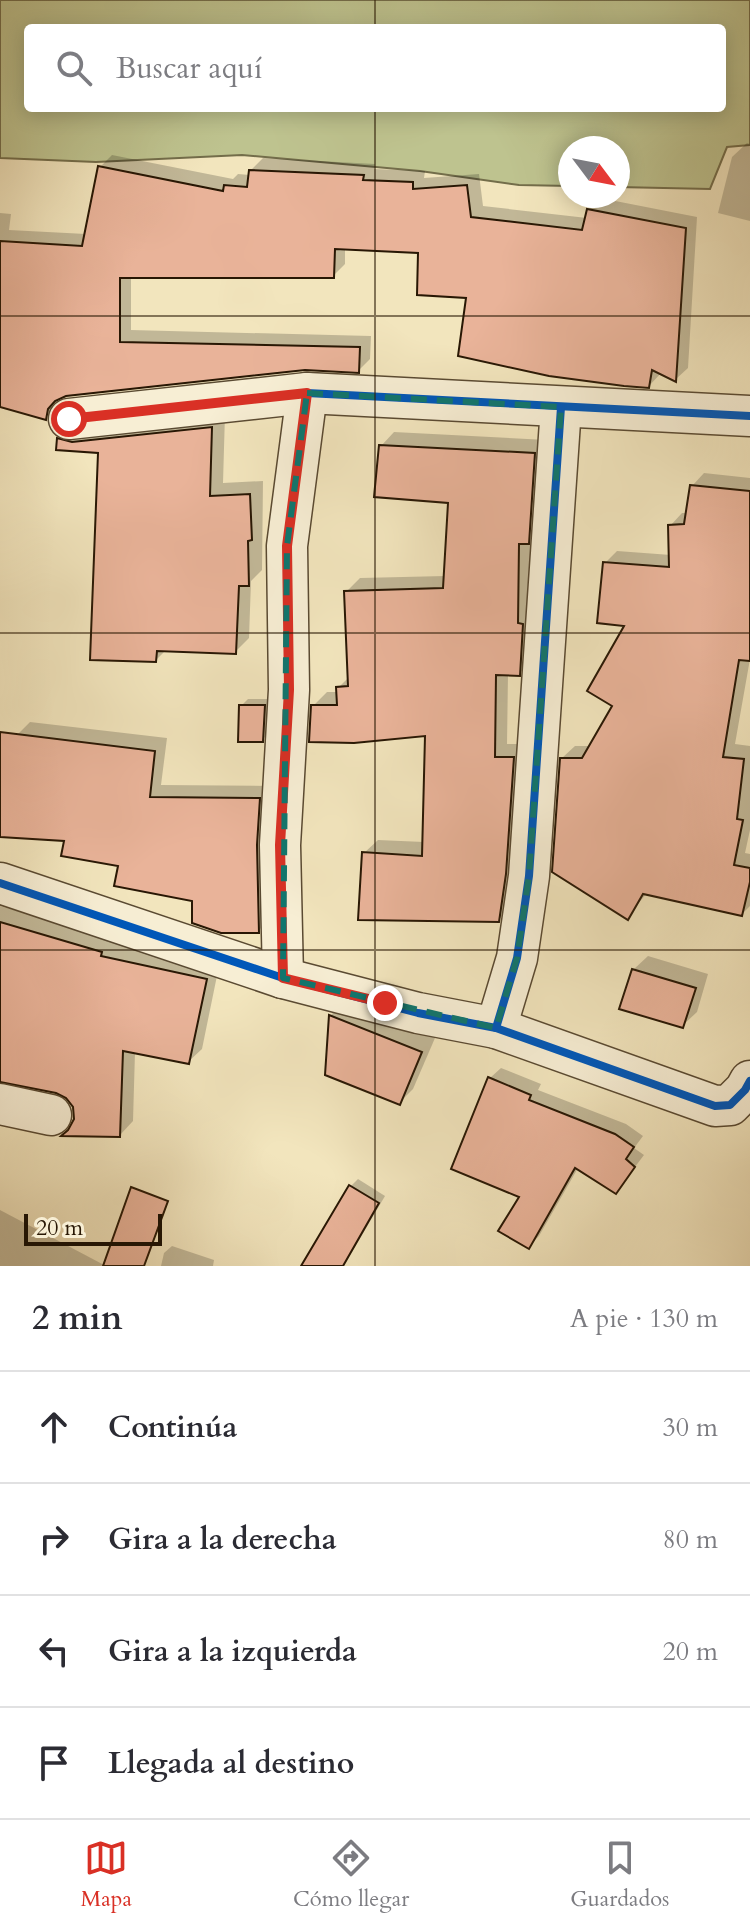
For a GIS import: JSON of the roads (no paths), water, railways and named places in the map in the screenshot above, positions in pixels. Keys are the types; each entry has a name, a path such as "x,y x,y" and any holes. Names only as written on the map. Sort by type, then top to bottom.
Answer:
{"street":[{"path":"283,978 280,845 289,690 287,546 307,393"},
{"path":"69,419 307,393 750,416"},
{"path":"496,1028 517,958 529,876 561,407"},
{"path":"0,883 283,978 418,1013 496,1028 715,1106 730,1105 750,1081"},
{"path":"0,1104 51,1115"}]}
